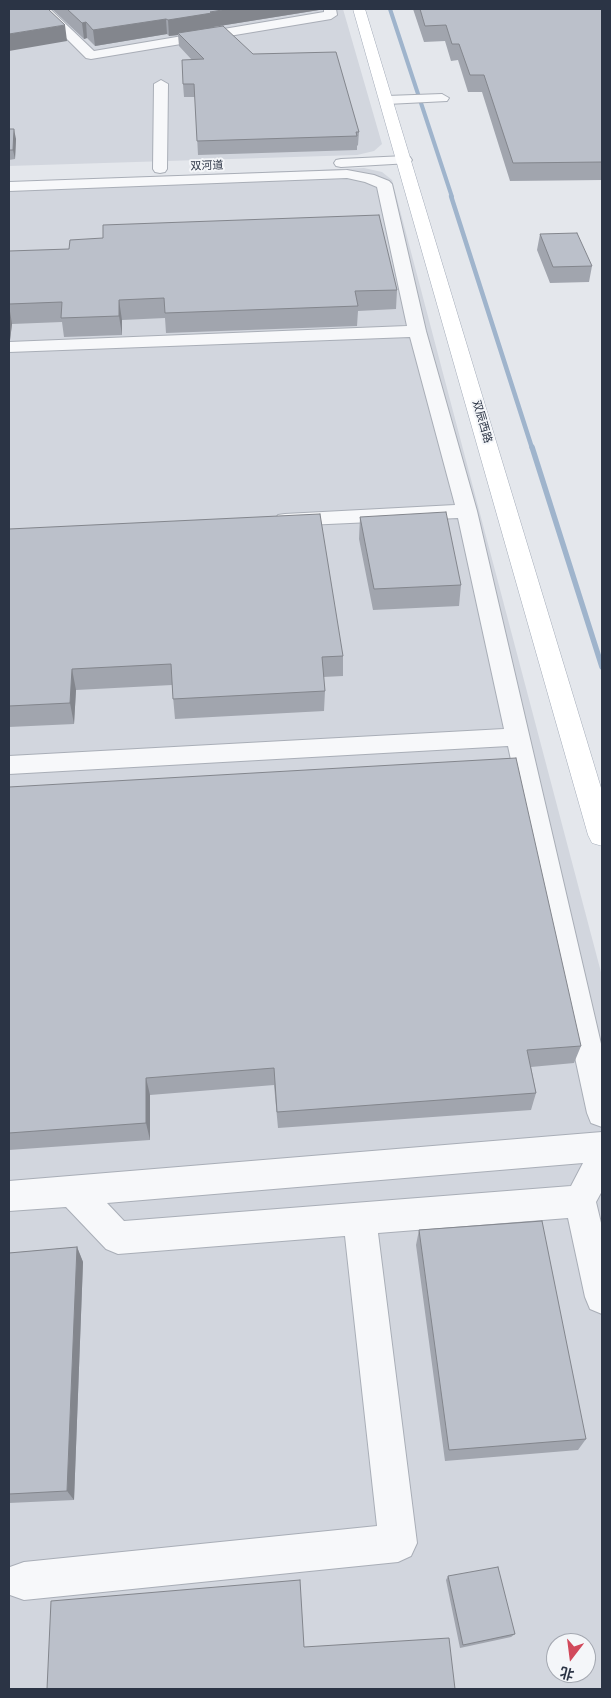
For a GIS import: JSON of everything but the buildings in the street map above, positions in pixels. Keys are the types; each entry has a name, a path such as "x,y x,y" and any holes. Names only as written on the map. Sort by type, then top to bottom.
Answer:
{"main road":[{"name":"双辰西路","path":"359,9 405,160 602,835"}],"street":[{"path":"43,9 91,54 331,15 330,9"},
{"path":"160,169 161,84"},
{"path":"387,100 442,98"},
{"name":"双河道","path":"9,174 405,160"},
{"path":"9,188 347,174 369,178 384,184 417,331 467,511 602,1113"},
{"path":"9,347 417,331"},
{"path":"268,521 467,511"},
{"path":"9,765 518,736"},
{"path":"9,1196 602,1147"},
{"path":"602,1160 580,1201 602,1297"},
{"path":"73,1191 118,1238 580,1201"},
{"path":"24,1581 398,1543 360,1220"}],"shaded area":[{"path":"9,9 343,9 382,144 374,151 357,155 9,166"},
{"path":"364,168 382,172 392,180 602,976 602,1689 9,1689 9,182"}],"waterway":[{"path":"390,9 452,197"},
{"path":"451,196 532,448"},
{"path":"532,447 602,667"}]}
